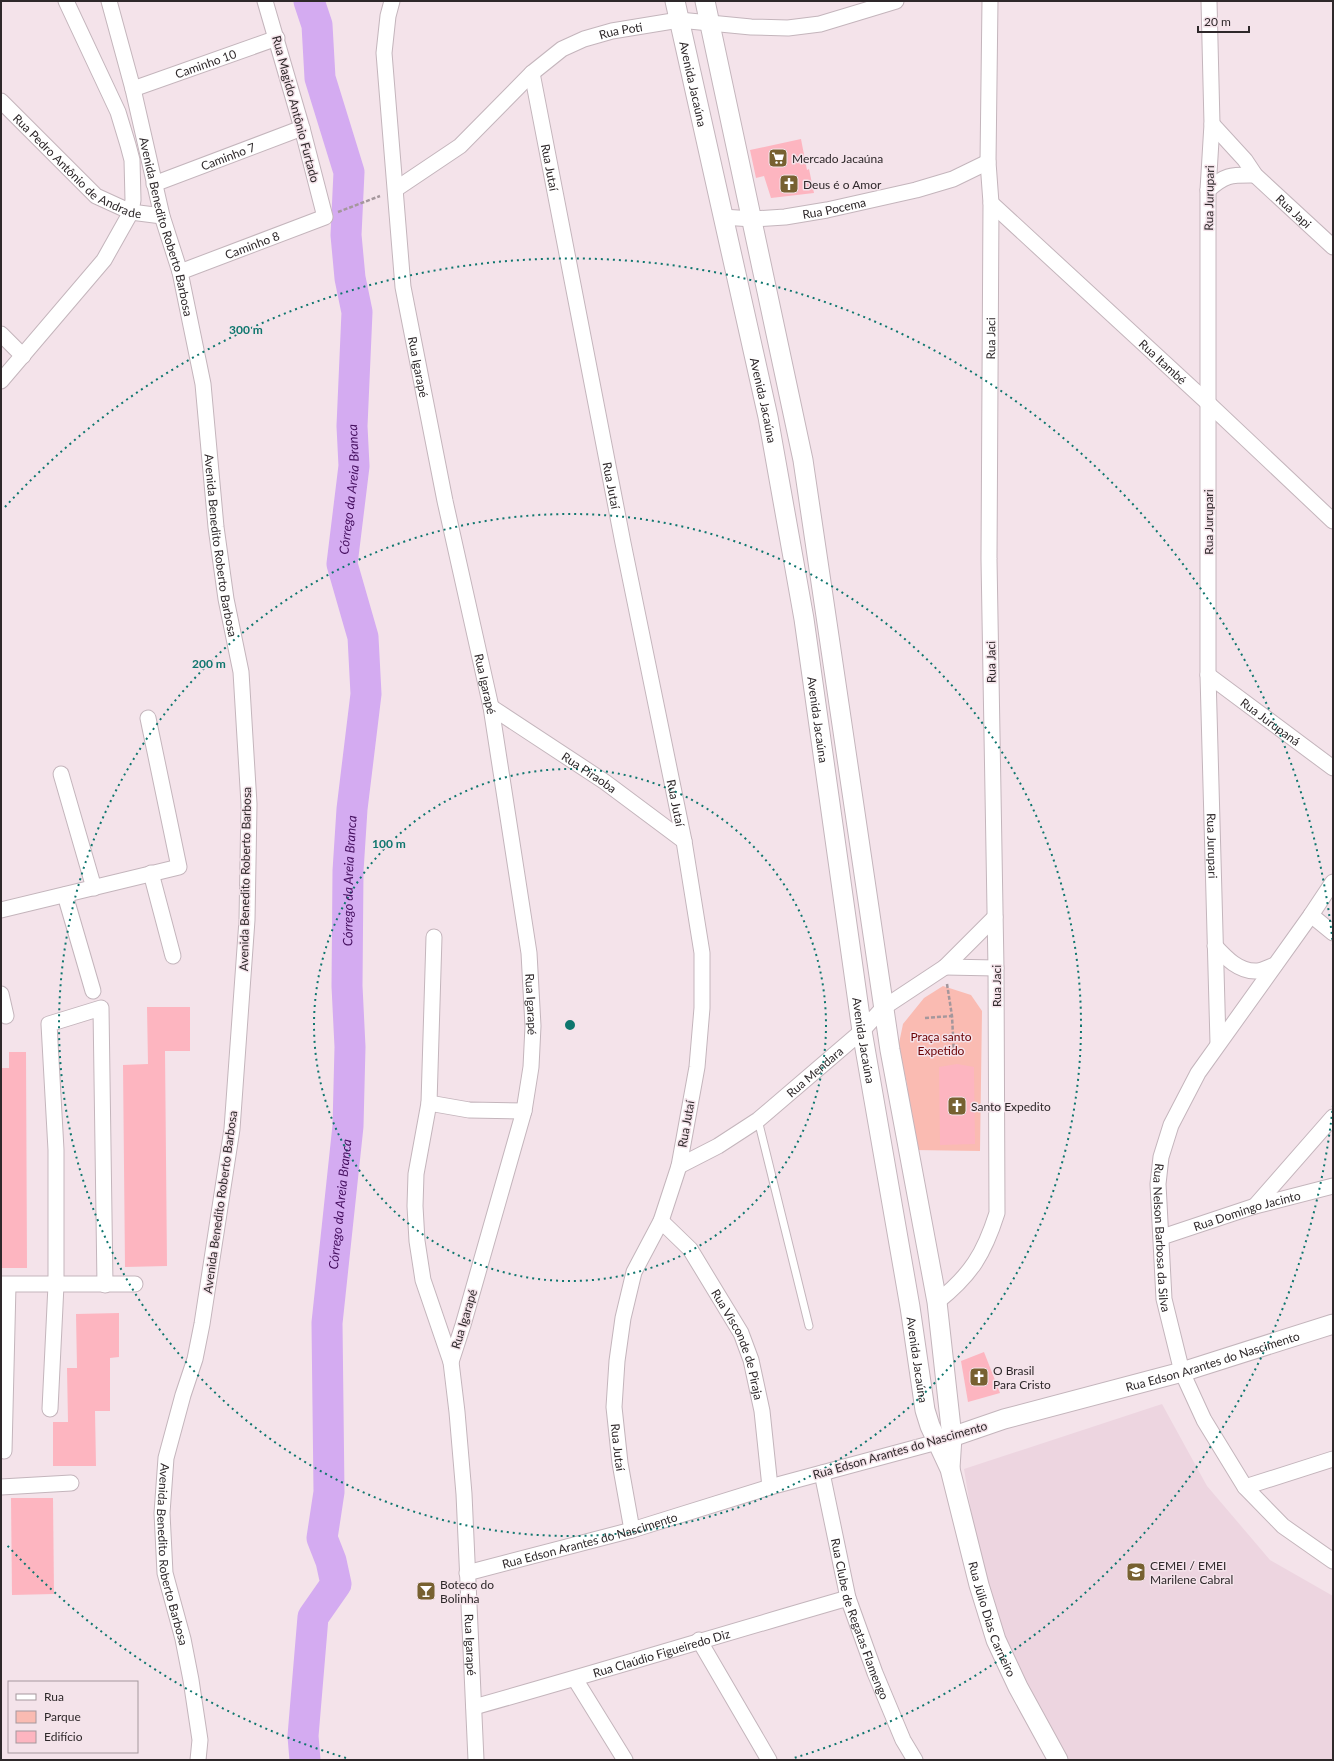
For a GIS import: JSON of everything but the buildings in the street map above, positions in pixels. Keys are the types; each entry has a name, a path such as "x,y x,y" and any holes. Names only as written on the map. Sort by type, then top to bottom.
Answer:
{"street":[{"name":"Avenida Benedito Roberto Barbosa","path":"1,381 104,260 131,212 133,200 132,160 118,112 66,1"},
{"name":"Rua Magido Antônio Furtado","path":"265,1 328,215"},
{"name":"Rua Igarapé","path":"392,1 388,16 384,53 403,287 445,501 491,707 516,880 529,953 533,1026 532,1067 524,1111 474,1288 451,1362"},
{"name":"Avenida Jacaúna","path":"675,1 722,217 768,417 804,619 862,1030 910,1307 925,1410 945,1439"},
{"name":"Avenida Jacaúna","path":"705,1 753,219 803,460 883,1008 937,1302 945,1439"},
{"name":"Rua Poti","path":"396,189 460,146 532,73 562,49 584,39 612,31 679,20 710,24 788,28 814,25 896,1"},
{"name":"Rua Jaci","path":"937,1302 953,1289 971,1270 988,1242 997,1213 996,968 989,559 992,203 988,162 990,1"},
{"name":"Rua Jurupari","path":"1210,1 1212,124 1208,190 1208,675 1218,1043"},
{"name":"Avenida Benedito Roberto Barbosa","path":"114,2 154,184 162,216 180,272 203,384 216,527 226,599 241,672 249,804 246,920 232,1129 202,1324 195,1359 166,1458 162,1513 165,1573 183,1639 190,1674 200,1740 198,1760"},
{"name":"Caminho 10","path":"133,89 277,38"},
{"name":"Rua Jutaí","path":"532,73 684,841 702,953 702,1008 697,1067 679,1166 661,1221 634,1272 623,1318 617,1361 614,1407 620,1463 632,1530"},
{"name":"Rua Pedro Antônio de Andrade","path":"1,101 96,196 131,212 162,216"},
{"name":"Rua Japi","path":"1212,124 1242,156 1255,175 1333,247"},
{"name":"Caminho 7","path":"154,184 302,128"},
{"name":"Rua Pocema","path":"722,217 753,219 785,217 916,190 953,179 988,162"},
{"path":"1208,190 1219,181 1229,176 1255,175"},
{"name":"Rua Itambé","path":"992,203 1208,402 1333,521"},
{"name":"Caminho 8","path":"180,272 328,215"},
{"path":"1,334 23,356"},
{"name":"Rua Jurupaná","path":"1208,675 1333,768"},
{"name":"Rua Piraoba","path":"491,707 605,782 684,841"},
{"path":"1,910 179,867 148,718"},
{"path":"61,774 94,888"},
{"path":"151,873 173,956"},
{"name":"Rua Nelson Barbosa da Silva","path":"1333,882 1311,915 1218,1043 1183,1100 1171,1125 1161,1157 1158,1184 1162,1237 1164,1299 1182,1372 1204,1420 1245,1487 1284,1526 1333,1561"},
{"path":"65,895 93,991"},
{"path":"1311,915 1333,933"},
{"name":"Rua Mendara","path":"679,1166 718,1146 758,1120 862,1030 883,1008 945,968 995,917"},
{"name":"Rua Igarapé","path":"434,937 429,1103 416,1174 415,1206 417,1241 423,1280 451,1362 464,1494 476,1760"},
{"path":"1215,946 1229,962 1241,968 1257,971 1275,965"},
{"path":"945,968 996,968"},
{"path":"1,994 6,1016"},
{"path":"50,1409 56,1285 56,1150 49,1024 101,1008 104,1285"},
{"path":"429,1103 469,1110 524,1111"},
{"path":"1255,1206 1333,1118"},
{"name":"Rua Domingo Jacinto","path":"1162,1237 1255,1206 1333,1186"},
{"name":"Rua Visconde de Piraja","path":"661,1221 690,1249 741,1333 751,1360 762,1411 770,1487"},
{"path":"4,1451 4,1285 135,1284"},
{"name":"Rua Edson Arantes do Nascimento","path":"467,1573 632,1530 770,1487 945,1439 1004,1419 1182,1372 1333,1324"},
{"name":"Rua Jülio Dias Carneiro","path":"945,1439 950,1469 979,1585 996,1640 1054,1759"},
{"path":"1245,1487 1333,1459"},
{"name":"Rua Clube de Regatas Flamengo","path":"822,1472 848,1598 875,1673 903,1740 915,1760"},
{"path":"1,1487 71,1483"},
{"name":"Rua Claúdio Figueiredo Diz","path":"474,1707 575,1679 699,1640 848,1598"},
{"path":"699,1640 769,1760"},
{"path":"575,1679 625,1760"}],"lane":[{"path":"758,1120 809,1326"}],"path":[{"path":"328,215 362,205"},
{"path":"945,968 952,1016 954,1055"},
{"path":"925,1018 952,1016"}],"shaded area":[{"name":"CEMEI / EMEI Marilene Cabral","path":"1162,1404 1207,1486 1270,1560 1333,1596 1333,1760 1068,1760 1008,1660 983,1585 964,1469"}],"green space":[{"name":"Praça santo Expetido","path":"943,986 971,995 982,1011 980,1151 914,1150 907,1084 898,1048 903,1024 924,998"}],"waterway":[{"name":"Córrego da Areia Branca","path":"305,1760 303,1736 313,1617 336,1584 331,1561 322,1538 329,1492 327,1323 348,1126 350,1047 347,986 348,871 352,809 366,694 363,637 342,564 354,466 352,426 357,312 350,278 346,235 349,172 320,78 317,25 309,1"}],"place":[{"name":"Mercado Jacaúna","path":"778,158"},
{"name":"Deus é o Amor","path":"789,184"},
{"name":"Santo Expedito","path":"957,1106"},
{"name":"O Brasil Para Cristo","path":"979,1377"},
{"name":"CEMEI / EMEI Marilene Cabral","path":"1136,1572"},
{"name":"Boteco do Bolinha","path":"426,1591"}]}
